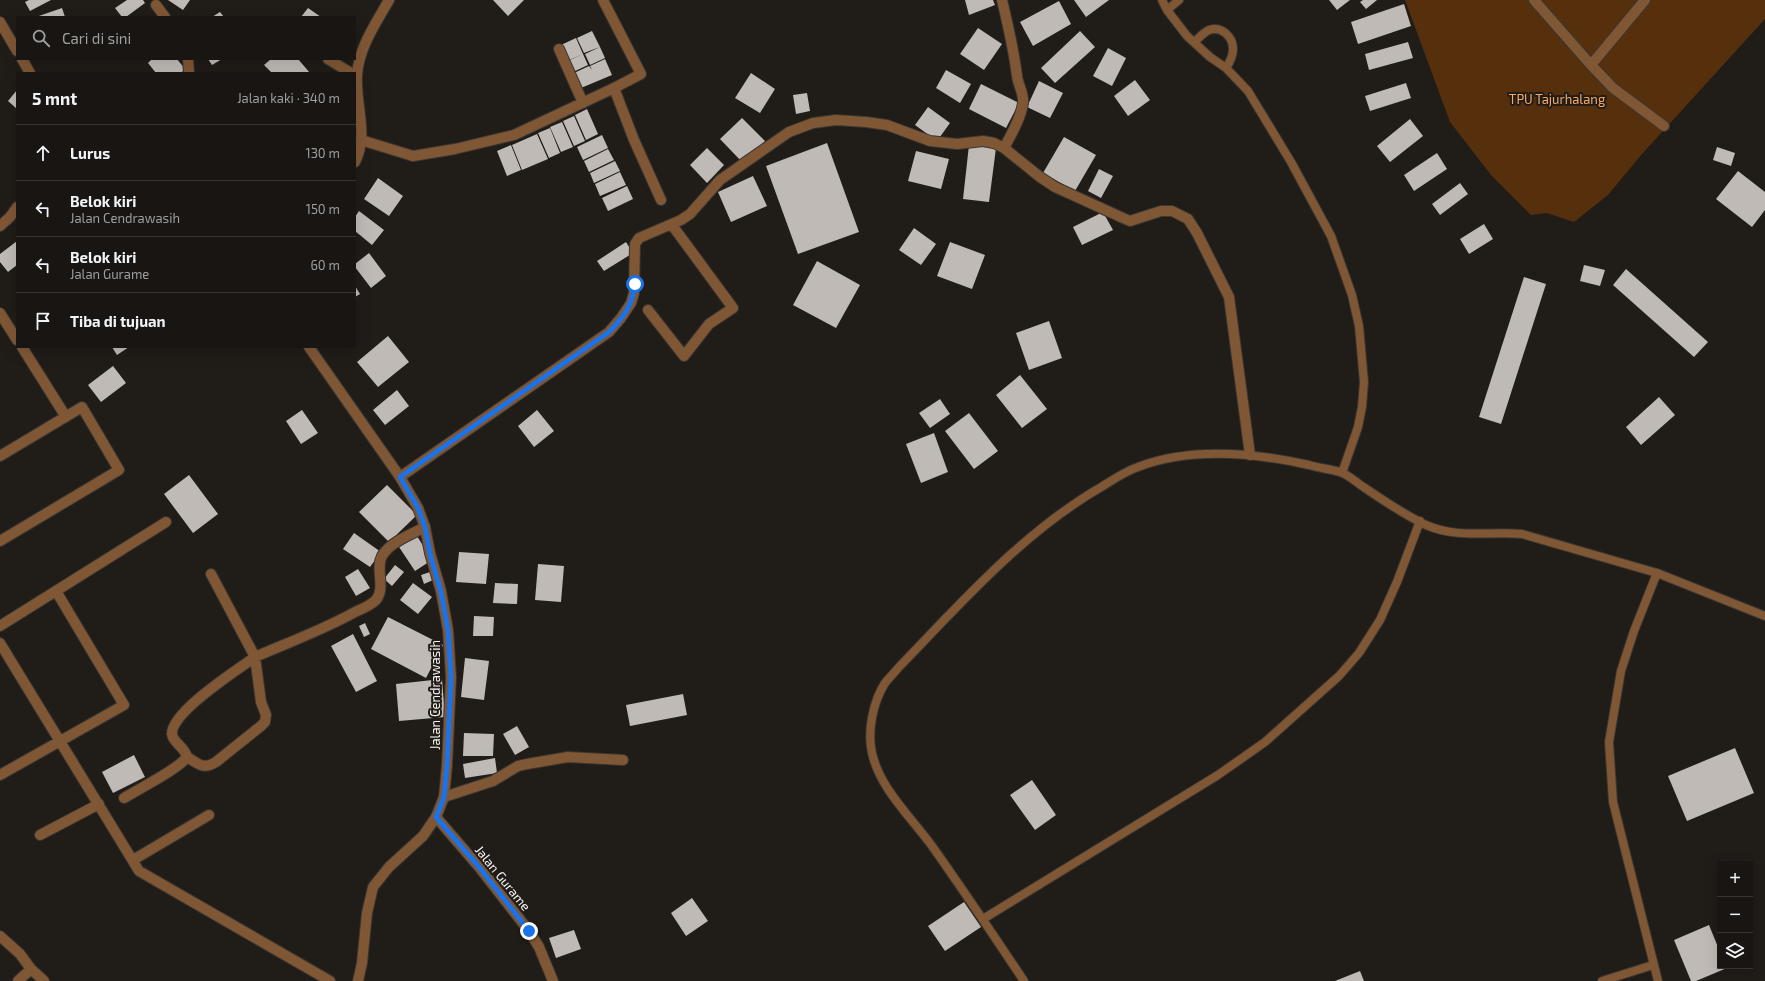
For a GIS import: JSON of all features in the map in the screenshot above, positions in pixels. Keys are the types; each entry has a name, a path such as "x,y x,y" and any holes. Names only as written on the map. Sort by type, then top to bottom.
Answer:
{"street":[{"path":"355,72 366,41 389,0"},
{"path":"361,140 413,156 448,150 514,135 641,74 603,0"},
{"path":"1002,0 1017,65 1017,77 1023,94 1021,112 1004,148"},
{"path":"1534,0 1613,88 1664,126"},
{"path":"1591,65 1645,0"},
{"path":"156,5 164,16"},
{"path":"0,22 16,49"},
{"path":"559,49 583,103"},
{"path":"23,60 29,72"},
{"path":"188,60 189,72"},
{"path":"330,60 349,72"},
{"path":"614,88 634,140 661,200"},
{"path":"356,94 361,140 356,160"},
{"path":"400,477 609,332 621,318 631,302 634,293 636,244 639,238 672,225 690,214 720,180 789,132 813,123 836,120 887,125 930,141 957,144 983,142 994,143 1004,148 1055,187 1130,221 1161,211 1172,211 1188,219 1229,297 1250,455"},
{"path":"0,226 14,220"},
{"path":"648,310 684,356 709,324 733,308 672,225"},
{"path":"0,313 16,338"},
{"path":"23,348 66,417"},
{"name":"Jalan Cendrawasih","path":"310,348 400,477 418,508 425,527 430,554 441,592 448,630 451,677 444,797 436,817 423,836 389,867 374,887 367,913 362,963 358,981"},
{"path":"0,456 82,407 119,470 0,541"},
{"path":"0,626 166,522"},
{"path":"124,798 185,761 187,757 186,751 173,737 172,732 184,712 200,697 255,656 334,623 375,601 380,595 380,564 385,551 425,527"},
{"path":"187,757 203,766 208,766 216,762 265,722 266,715 261,702 255,656 211,574"},
{"path":"0,775 124,705 56,591"},
{"path":"0,643 139,871 330,981"},
{"path":"444,797 493,781 518,766 527,764 568,757 623,760"},
{"path":"40,835 98,804"},
{"path":"133,860 209,814"},
{"name":"Jalan Gurame","path":"436,817 479,867 529,931 539,947 553,981"},
{"path":"0,936 20,954 31,969 44,981"},
{"path":"18,981 31,969"}],"lane":[{"path":"1162,0 1167,10 1194,42 1210,57 1226,68 1248,91 1318,208 1331,236 1352,296 1359,326 1364,382 1358,427 1342,473"},
{"path":"1167,10 1179,0"},
{"path":"1194,42 1209,30 1218,29 1229,35 1233,50 1226,68"},
{"path":"1024,981 983,919 931,845 899,803 878,771 870,739 872,718 877,698 885,683 1000,565 1053,518 1077,501 1137,467 1171,457 1197,455 1250,455 1280,459 1342,473 1428,525 1457,534 1504,532 1522,534 1657,573 1765,616"},
{"path":"983,919 1218,775 1265,742 1339,676 1359,653 1380,620 1397,582 1420,521"},
{"path":"1657,573 1634,631 1621,671 1609,742 1613,802 1658,981"},
{"path":"1602,981 1653,965"}],"green space":[{"name":"TPU Tajurhalang","path":"1405,0 1765,0 1765,19 1642,154 1608,195 1574,222 1547,213 1531,215 1491,175 1450,122"}],"building":[{"path":"29,0 51,0 30,11 25,2"},
{"path":"127,0 143,0 145,3 127,16 121,16 115,8"},
{"path":"168,0 190,0 183,10"},
{"path":"493,0 524,0 508,16"},
{"path":"965,0 993,0 995,5 969,15"},
{"path":"1074,0 1109,0 1086,17"},
{"path":"1329,0 1350,0 1337,10"},
{"path":"1363,0 1377,0 1366,9 1360,2"},
{"path":"1059,1 1071,24 1033,46 1020,22"},
{"path":"1404,4 1411,26 1358,44 1351,22"},
{"path":"62,8 65,16 39,16"},
{"path":"308,8 320,16 302,16"},
{"path":"220,12 223,16 214,16"},
{"path":"978,28 1002,44 984,70 960,54"},
{"path":"592,31 600,47 584,53 577,38"},
{"path":"1080,31 1095,47 1055,83 1041,68"},
{"path":"576,38 583,54 567,61 561,45"},
{"path":"1408,42 1413,58 1369,70 1365,54"},
{"path":"600,47 605,58 590,65 585,54"},
{"path":"1108,48 1126,58 1112,86 1093,76"},
{"path":"583,54 588,65 573,72 568,61"},
{"path":"605,59 612,75 581,88 574,73 589,66 592,70 590,66"},
{"path":"151,60 178,60 185,69 182,72 155,72 148,63"},
{"path":"209,60 220,60 212,65"},
{"path":"270,60 299,60 309,72 271,72 264,65"},
{"path":"946,70 971,84 960,103 936,88"},
{"path":"751,73 775,89 760,113 735,98"},
{"path":"1135,80 1150,100 1128,116 1114,96"},
{"path":"1039,81 1063,93 1050,118 1027,107"},
{"path":"1406,83 1411,98 1370,111 1365,96"},
{"path":"981,84 1019,103 1006,128 969,109"},
{"path":"16,91 16,108 8,101"},
{"path":"807,93 810,111 796,114 793,95"},
{"path":"928,107 950,123 937,141 915,125"},
{"path":"587,109 598,134 586,140 575,115"},
{"path":"574,116 585,141 574,146 563,121"},
{"path":"742,118 765,141 743,163 720,139"},
{"path":"1410,119 1423,136 1390,162 1377,146"},
{"path":"562,122 573,147 561,152 550,127"},
{"path":"550,128 560,153 549,158 538,133"},
{"path":"537,134 548,159 522,170 512,145"},
{"path":"602,135 608,148 583,160 577,147"},
{"path":"1064,137 1096,155 1075,191 1043,173"},
{"path":"827,143 859,232 798,254 766,166"},
{"path":"511,145 521,170 507,176 497,151"},
{"path":"969,145 996,148 989,202 963,199"},
{"path":"1717,147 1735,153 1731,166 1713,160"},
{"path":"707,148 724,165 707,183 690,165"},
{"path":"608,149 614,160 589,172 584,161"},
{"path":"916,151 949,159 941,189 908,181"},
{"path":"1437,153 1447,169 1414,191 1404,175"},
{"path":"615,161 620,171 594,183 590,173"},
{"path":"1099,169 1113,176 1101,198 1088,191"},
{"path":"1738,171 1765,192 1765,210 1752,227 1716,199"},
{"path":"620,172 626,185 600,196 595,184"},
{"path":"753,176 767,206 731,222 718,192"},
{"path":"378,178 403,196 389,216 364,199"},
{"path":"1460,183 1468,194 1440,215 1432,204"},
{"path":"627,186 633,199 608,211 602,198"},
{"path":"359,211 384,230 372,245 356,232 356,216"},
{"path":"1103,212 1113,230 1082,245 1073,227"},
{"path":"1484,224 1493,239 1469,254 1460,239"},
{"path":"914,228 936,244 921,265 899,250"},
{"path":"16,242 16,266 8,272 0,262 0,254"},
{"path":"626,242 633,253 604,271 597,261"},
{"path":"950,242 985,255 972,289 937,276"},
{"path":"369,253 386,276 371,288 356,268 356,263"},
{"path":"817,261 860,285 836,328 793,305"},
{"path":"1584,265 1605,270 1600,286 1580,281"},
{"path":"1626,269 1708,342 1694,357 1613,285"},
{"path":"1524,277 1546,284 1501,424 1479,417"},
{"path":"356,288 360,294 356,296"},
{"path":"1049,321 1062,358 1029,370 1016,333"},
{"path":"388,336 409,362 378,387 357,362"},
{"path":"113,348 128,348 117,355"},
{"path":"113,366 126,383 101,402 88,385"},
{"path":"1020,375 1047,409 1022,428 996,395"},
{"path":"397,390 409,406 385,425 373,410"},
{"path":"1659,397 1675,415 1641,445 1626,427"},
{"path":"940,399 950,414 930,428 919,413"},
{"path":"302,410 318,433 301,444 286,421"},
{"path":"537,410 554,431 534,447 518,426"},
{"path":"969,413 998,451 974,469 945,431"},
{"path":"934,433 948,472 921,483 906,444"},
{"path":"189,475 218,514 193,533 164,494"},
{"path":"387,485 417,515 389,542 359,512"},
{"path":"354,533 381,552 370,567 343,549"},
{"path":"417,536 432,560 415,571 399,547"},
{"path":"459,552 489,554 486,584 456,582"},
{"path":"538,564 564,566 561,602 535,600"},
{"path":"395,565 404,572 392,586 384,579"},
{"path":"358,569 370,588 356,596 345,577"},
{"path":"430,572 433,580 424,584 421,575"},
{"path":"413,583 432,597 418,614 400,600"},
{"path":"495,583 518,584 517,604 493,603"},
{"path":"474,616 494,617 493,636 473,636"},
{"path":"388,617 443,645 426,678 371,649"},
{"path":"365,623 370,634 364,637 359,626"},
{"path":"353,634 377,681 356,692 331,646"},
{"path":"465,658 489,661 484,700 461,697"},
{"path":"442,679 445,717 399,721 396,684"},
{"path":"683,694 687,715 630,726 626,705"},
{"path":"517,726 529,747 515,755 503,734"},
{"path":"464,733 494,734 493,756 463,756"},
{"path":"1735,748 1754,793 1687,821 1668,776"},
{"path":"134,755 145,777 113,793 102,772"},
{"path":"495,758 497,773 465,778 463,764"},
{"path":"1032,780 1056,815 1035,830 1010,795"},
{"path":"692,898 708,921 686,936 671,913"},
{"path":"964,902 981,927 945,951 928,926"},
{"path":"1709,925 1717,945 1717,969 1725,969 1696,981 1691,981 1674,940"},
{"path":"574,930 581,949 556,958 549,938"},
{"path":"1360,971 1364,981 1335,981"}],"route":[{"path":"529,931 479,867 436,817 444,797 447,765 451,677 448,630 441,592 430,554 425,527 418,508 400,477 609,332 627,310 634,293 635,284"}]}
